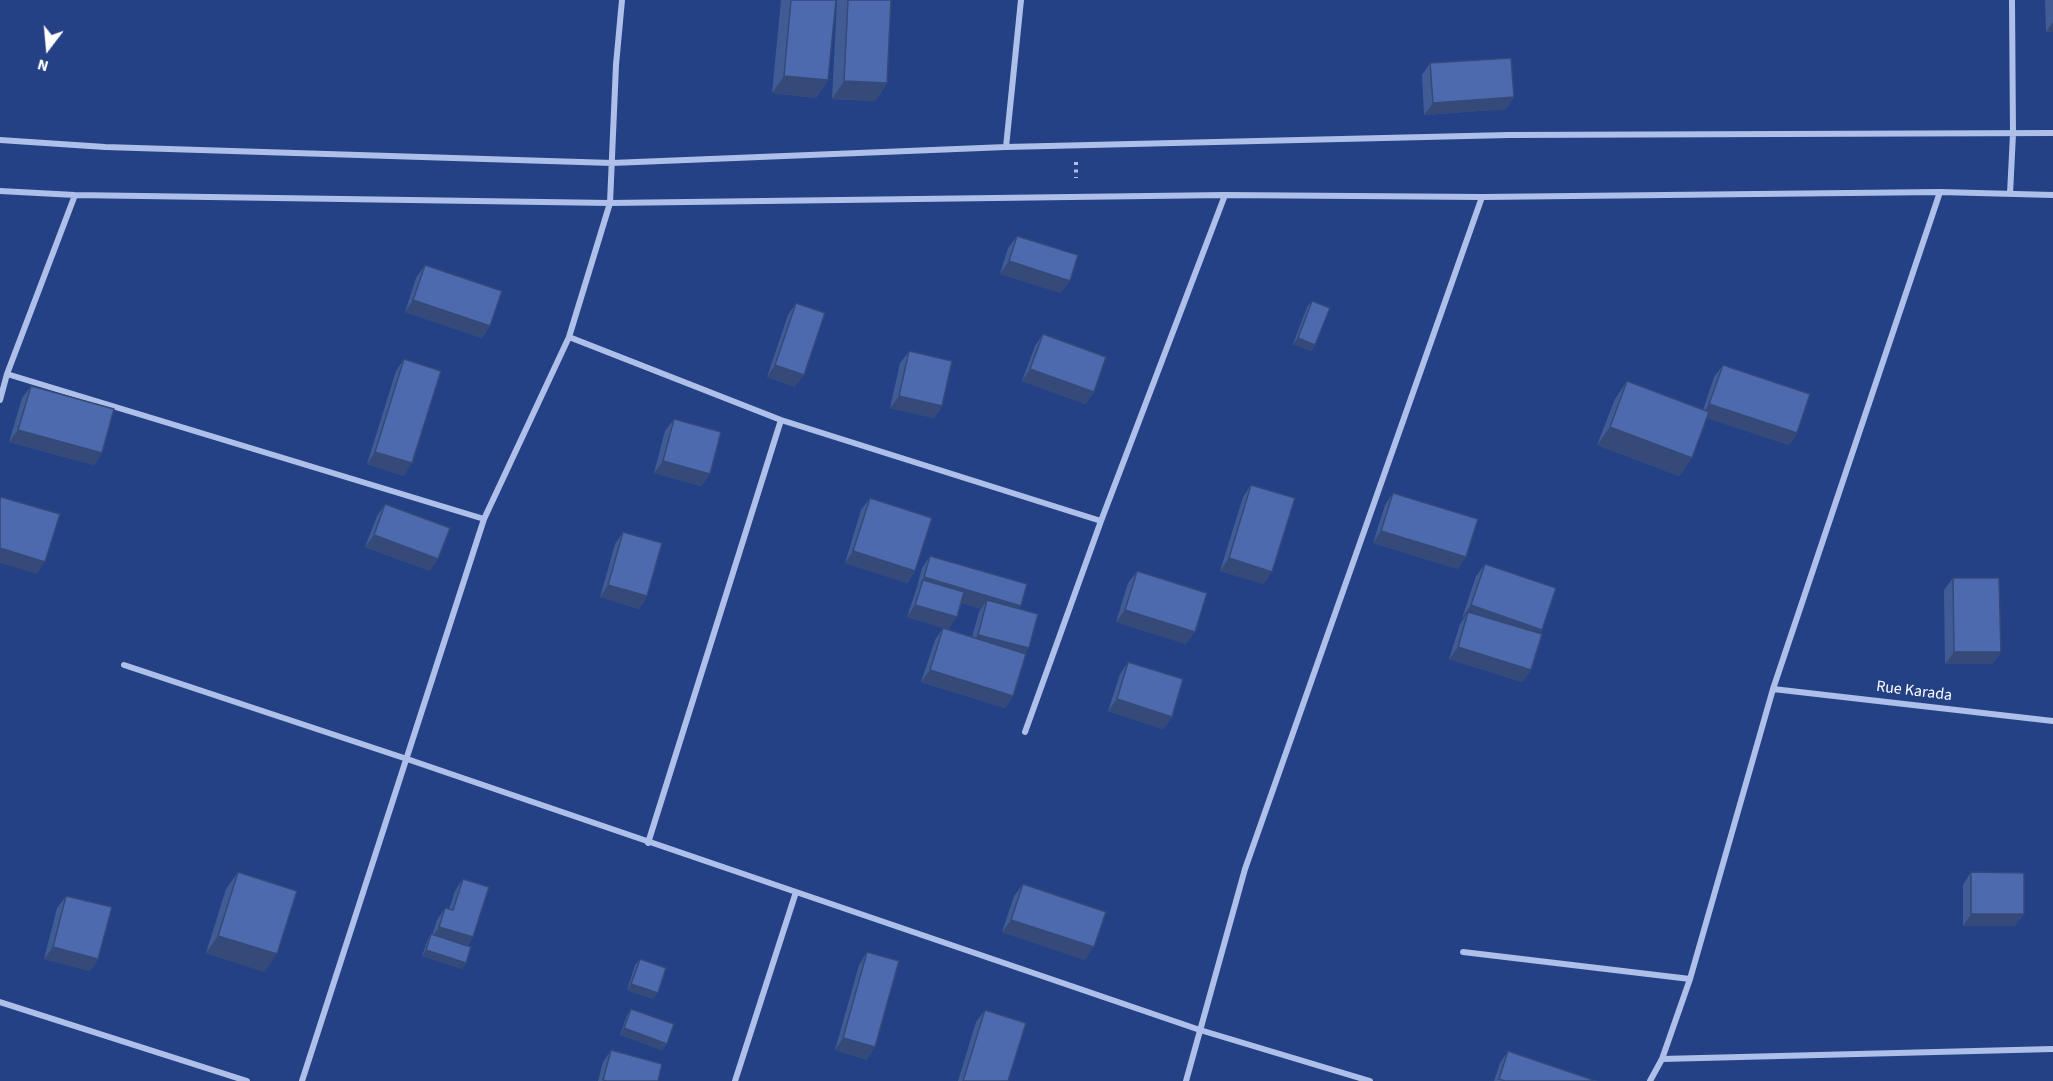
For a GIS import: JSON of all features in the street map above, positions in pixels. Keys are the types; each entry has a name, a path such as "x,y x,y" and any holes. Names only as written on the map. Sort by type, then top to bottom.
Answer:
{"street":[{"path":"303,1081 484,519 569,337 610,203 616,65 622,0"},
{"path":"1006,147 1021,0"},
{"path":"2010,194 2013,134 2012,0"},
{"path":"0,140 105,147 612,163 1006,147 1509,135 2053,133"},
{"path":"0,190 75,195 610,203 1225,195 1482,196 1940,192 2053,195"},
{"path":"1650,1081 1662,1059 1690,979 1773,689 1940,192"},
{"path":"0,400 7,374 75,195"},
{"path":"1025,732 1101,521 1225,195"},
{"path":"1186,1081 1245,869 1482,196"},
{"path":"569,337 782,420 1101,521"},
{"path":"7,374 484,519"},
{"path":"648,843 782,420"},
{"path":"124,665 407,759 1200,1030 1370,1081"},
{"name":"Rue Karada","path":"1773,689 2053,722"},
{"path":"735,1081 796,892"},
{"path":"1463,952 1690,979"},
{"path":"0,1002 247,1081"},
{"path":"1662,1059 2053,1049"}],"path":[{"path":"1076,145 1077,197"}],"building":[{"path":"791,0 836,0 828,80 784,76"},
{"path":"848,0 891,0 887,83 844,81"},
{"path":"1511,58 1514,97 1433,103 1430,63"},
{"path":"1017,236 1078,255 1070,281 1009,261"},
{"path":"425,265 502,291 490,326 413,300"},
{"path":"1312,301 1330,308 1315,345 1298,338"},
{"path":"796,303 825,313 804,375 775,365"},
{"path":"1043,334 1106,357 1094,392 1030,369"},
{"path":"909,351 952,361 942,406 899,396"},
{"path":"404,359 441,371 412,463 375,452"},
{"path":"1723,365 1810,394 1797,433 1709,404"},
{"path":"1627,381 1709,412 1692,458 1610,427"},
{"path":"31,386 114,409 102,453 18,430"},
{"path":"674,419 721,432 710,474 663,461"},
{"path":"1251,485 1295,498 1272,572 1229,558"},
{"path":"1393,493 1478,519 1466,557 1381,531"},
{"path":"1,497 60,514 45,562 0,548"},
{"path":"870,498 932,518 915,571 853,551"},
{"path":"385,504 450,528 438,559 374,535"},
{"path":"623,532 662,543 647,596 608,585"},
{"path":"930,556 1027,584 1021,606 924,577"},
{"path":"1485,564 1556,588 1542,630 1471,605"},
{"path":"1137,571 1207,593 1195,632 1125,610"},
{"path":"1953,578 1999,578 2001,652 1954,652"},
{"path":"923,580 964,592 957,617 915,605"},
{"path":"987,600 1038,614 1029,648 978,635"},
{"path":"1468,612 1542,634 1531,670 1458,647"},
{"path":"943,628 1026,654 1013,696 930,670"},
{"path":"1128,662 1183,679 1172,717 1117,699"},
{"path":"238,872 297,891 277,954 218,936"},
{"path":"1971,872 2024,873 2024,914 1971,914"},
{"path":"463,879 489,887 473,937 439,927 445,908 453,910"},
{"path":"1023,884 1106,912 1094,947 1011,920"},
{"path":"66,896 112,907 98,959 53,947"},
{"path":"431,934 471,947 466,963 426,950"},
{"path":"867,952 899,961 875,1047 843,1038"},
{"path":"640,959 666,968 658,993 631,984"},
{"path":"631,1009 674,1024 667,1044 624,1028"},
{"path":"985,1010 1026,1023 1008,1081 963,1081"},
{"path":"611,1050 662,1064 658,1081 603,1080"},
{"path":"1508,1051 1596,1081 1505,1081 1499,1079"}]}
